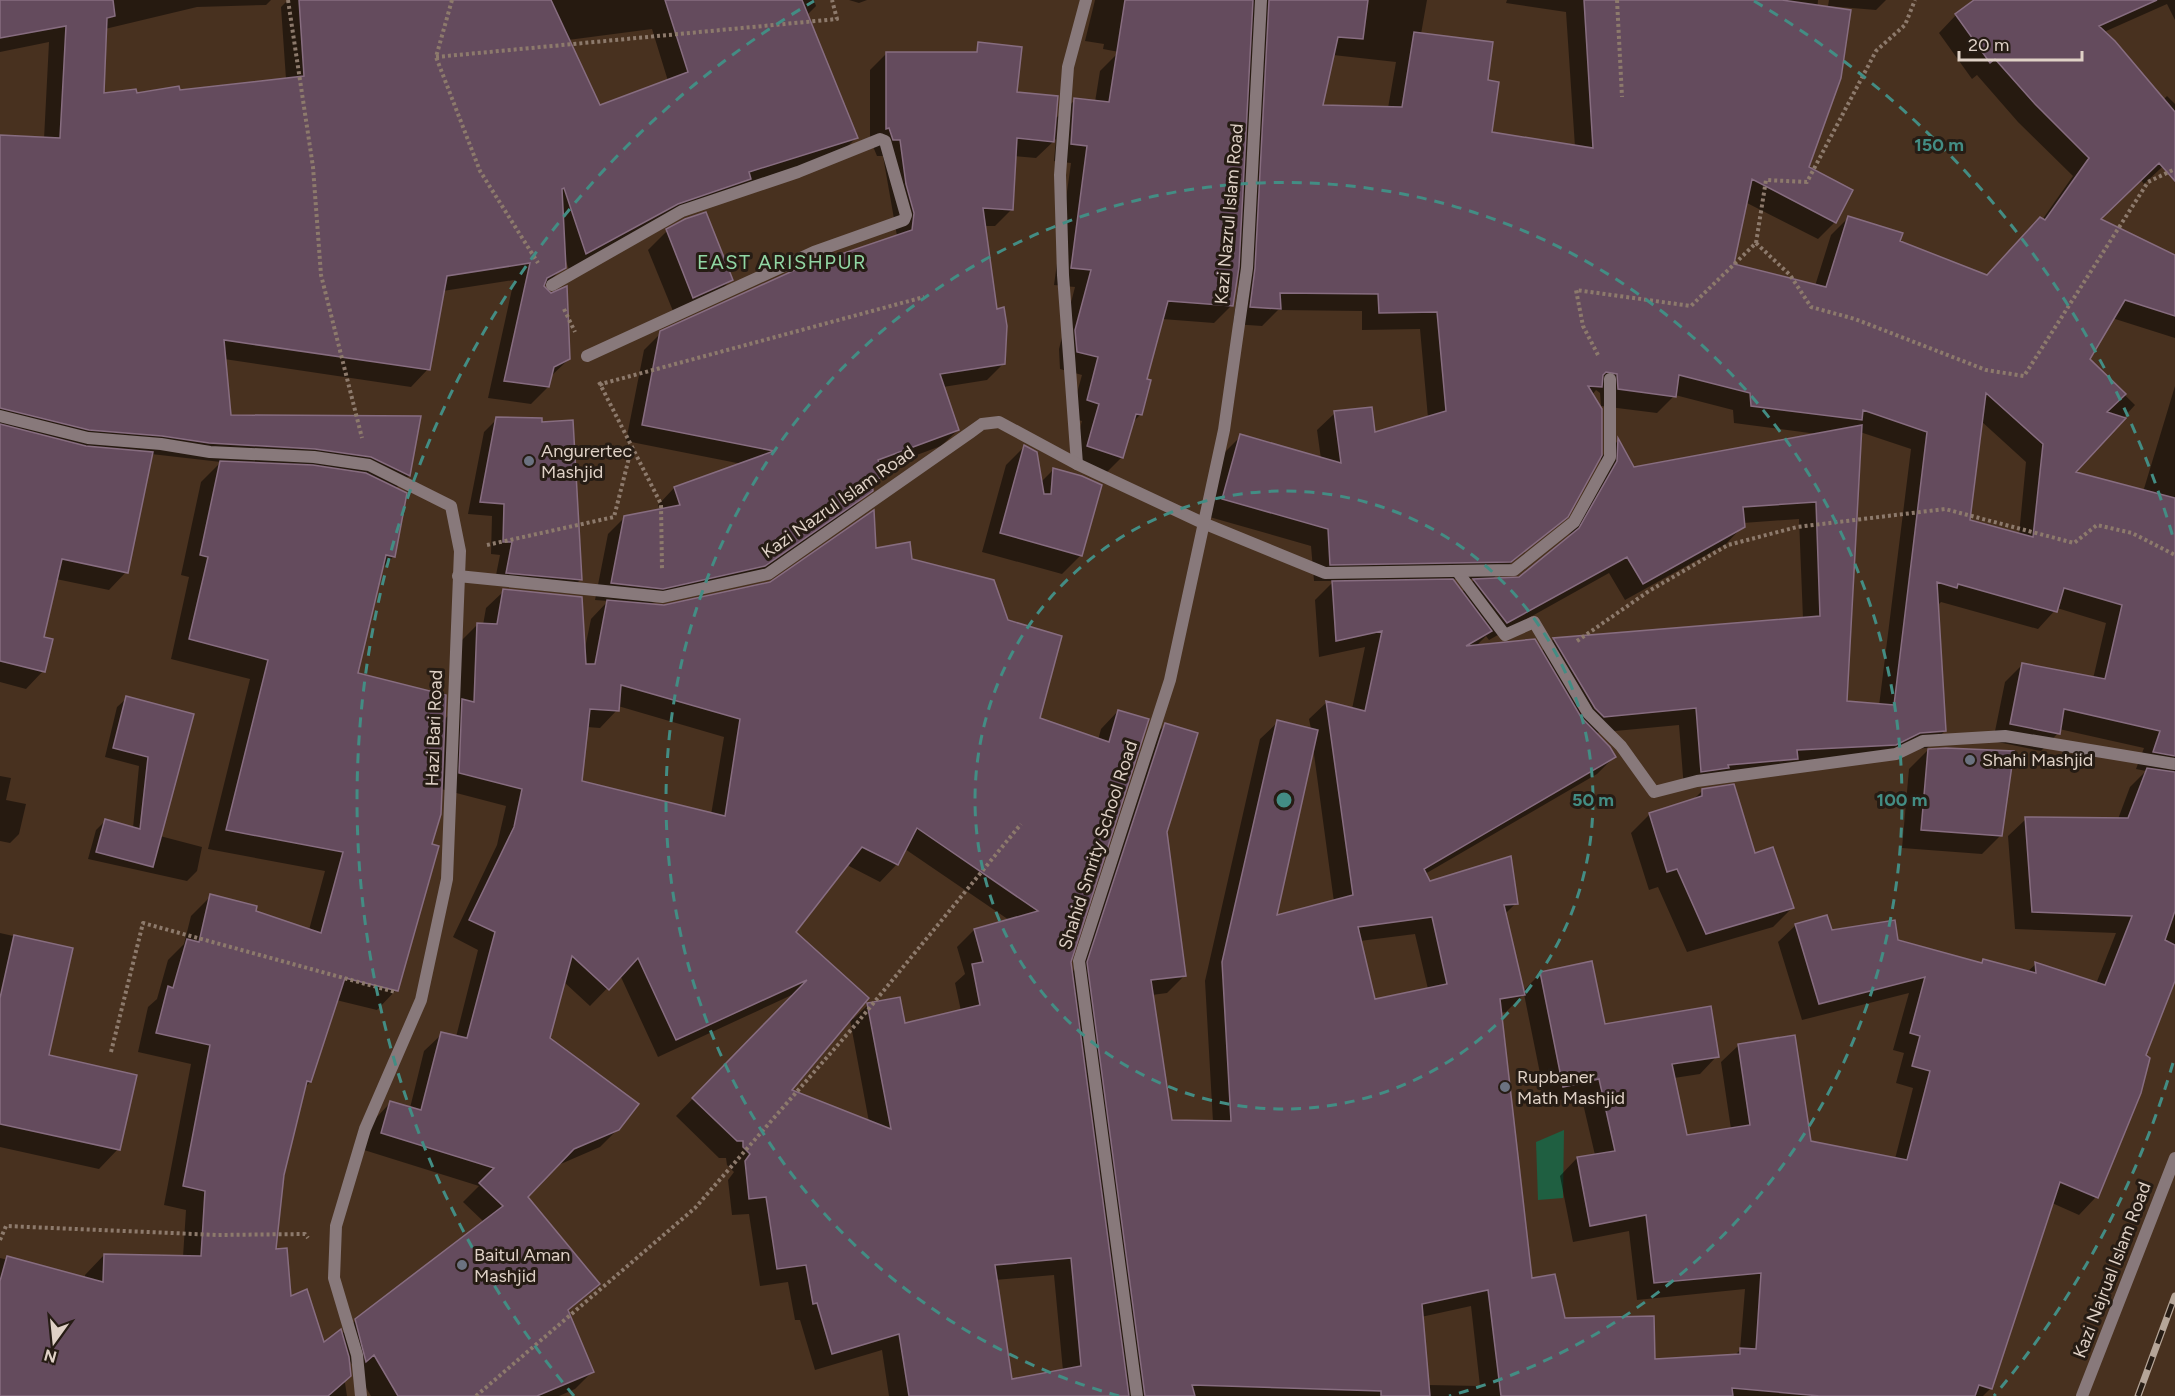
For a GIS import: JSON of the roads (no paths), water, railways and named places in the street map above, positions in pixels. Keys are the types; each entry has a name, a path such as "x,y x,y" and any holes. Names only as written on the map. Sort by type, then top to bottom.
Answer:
{"street":[{"path":"1077,464 1063,275 1059,176 1068,67 1086,0"},
{"name":"Kazi Nazrul Islam Road","path":"1203,523 1224,430 1246,268 1262,0"},
{"path":"552,285 682,211 798,172 879,139 885,141 906,214 904,220 814,252 587,356"},
{"name":"Kazi Nazrul Islam Road","path":"458,576 663,597 768,574 982,424 999,422 1077,464 1203,523 1325,573 1514,570 1574,522 1610,457 1611,379"},
{"name":"Hazi Bari Road","path":"0,416 88,438 161,444 210,453 314,457 369,465 452,506 460,551 447,879 422,1000 365,1129 336,1226 334,1278 357,1355 361,1396"},
{"name":"Shahid Smrity School Road","path":"1137,1396 1079,961 1170,680 1203,523"},
{"path":"1458,571 1505,635 1534,622 1588,712 1621,746 1654,792 1697,781 1896,754 1923,741 2005,736 2175,764"},
{"name":"Kazi Najrual Islam Road","path":"2082,1396 2175,1158"}],"railway":[{"path":"2138,1396 2175,1296"}],"place":[{"name":"Angurertec Mashjid","path":"529,461"},
{"name":"Shahi Mashjid","path":"1970,760"},
{"name":"Rupbaner Math Mashjid","path":"1505,1087"},
{"name":"Baitul Aman Mashjid","path":"462,1265"}],"district":[{"name":"EAST ARISHPUR","path":"782,262"}]}
